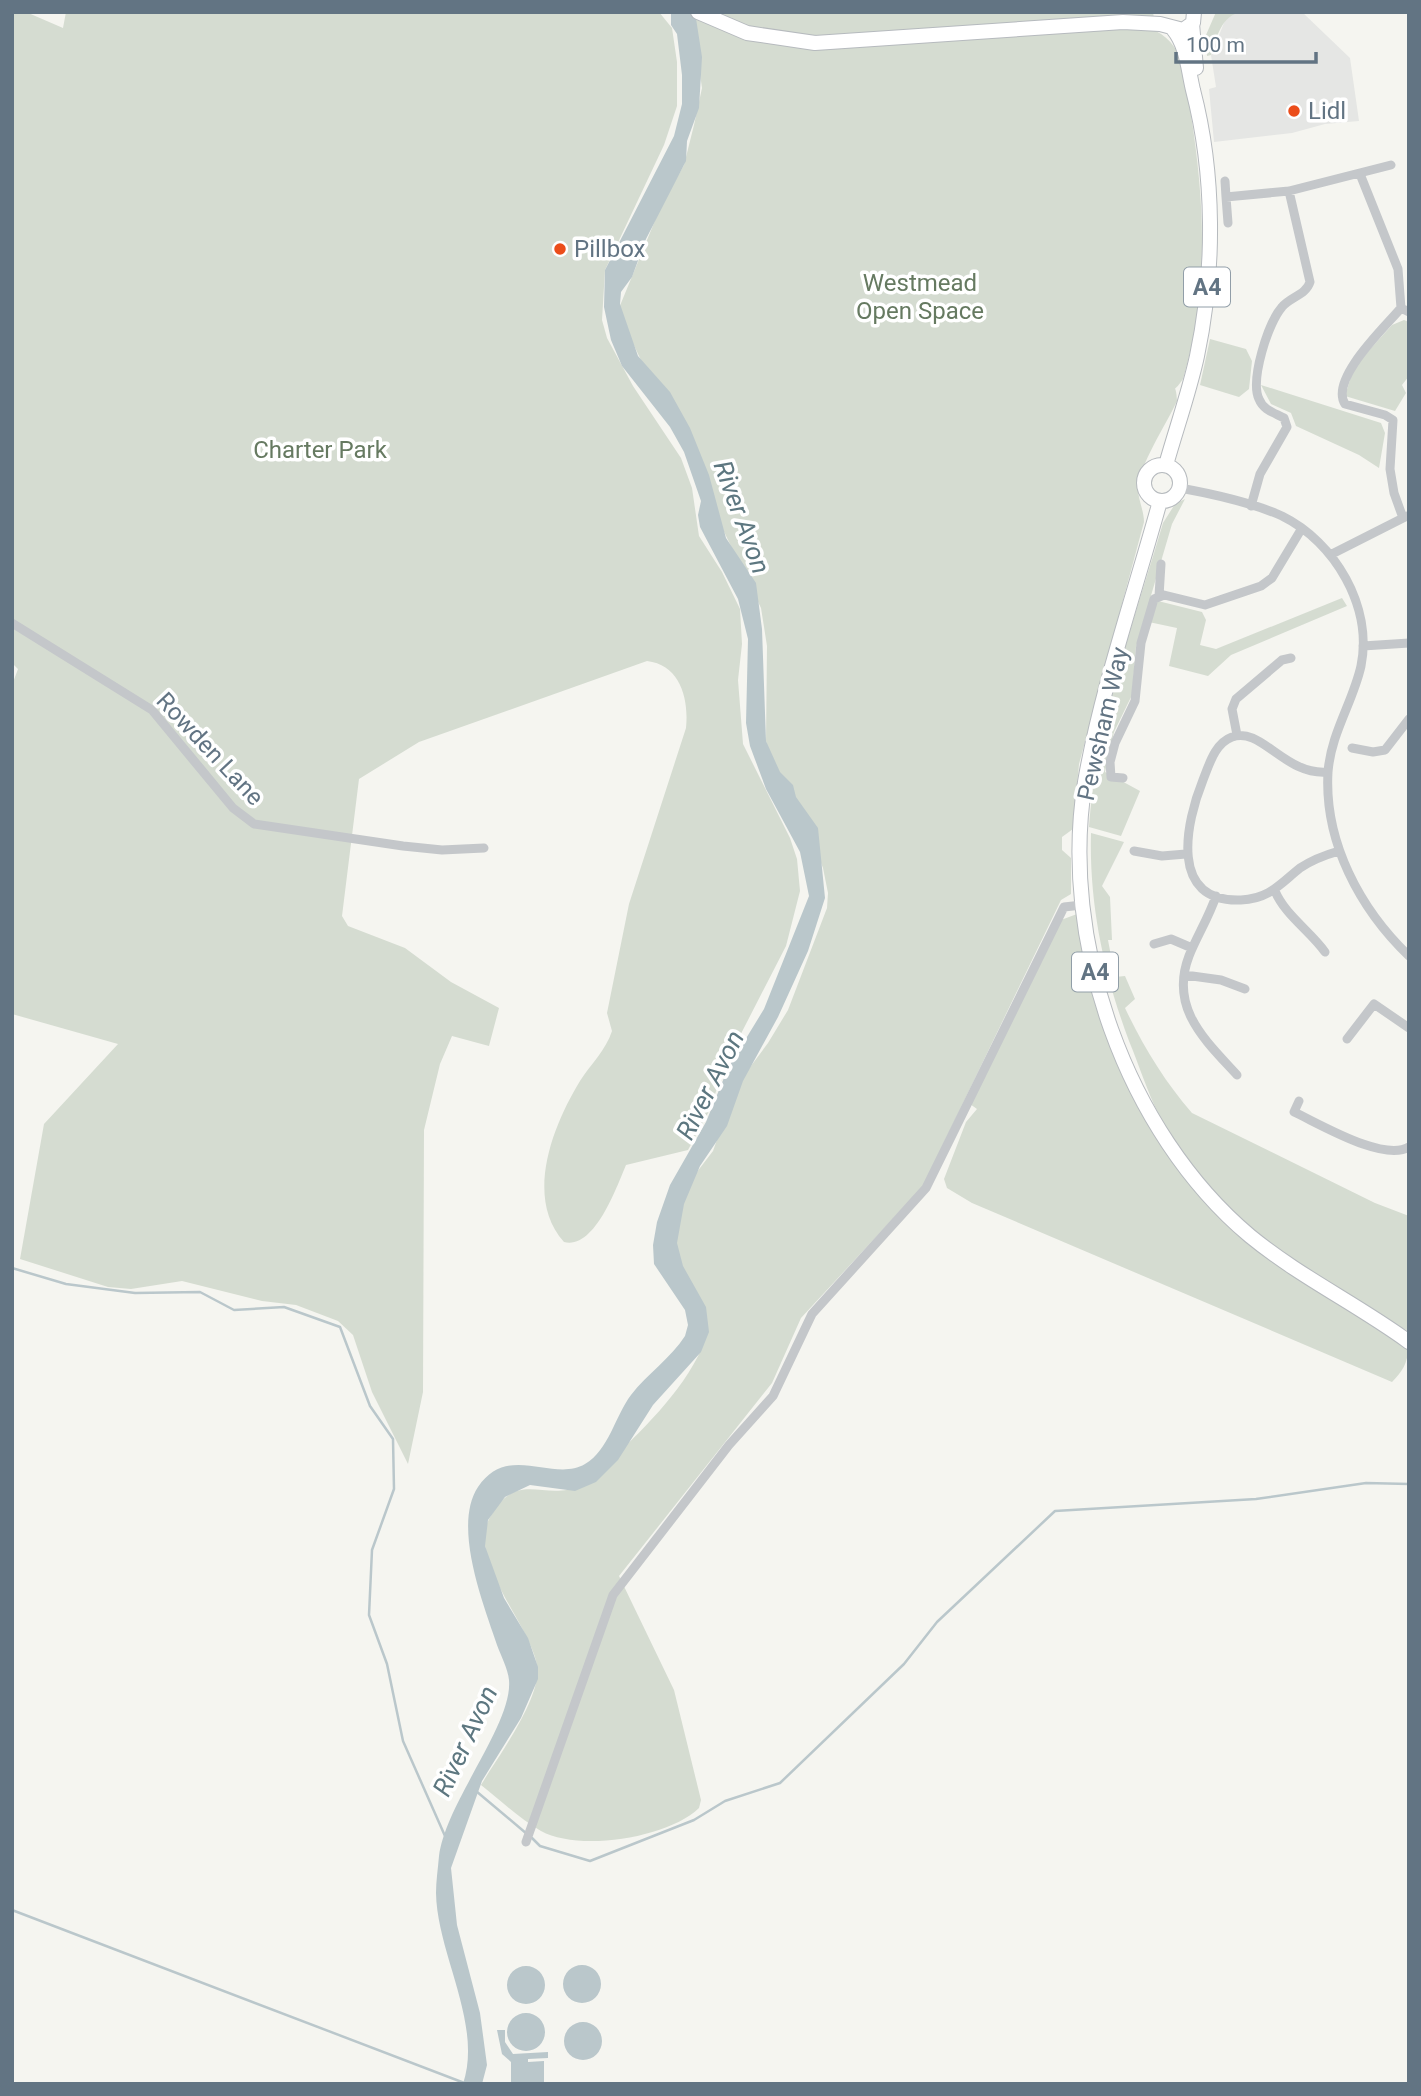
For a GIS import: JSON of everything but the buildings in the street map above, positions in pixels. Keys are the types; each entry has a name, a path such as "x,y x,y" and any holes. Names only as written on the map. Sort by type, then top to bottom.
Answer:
{"main road":[{"name":"A4","path":"698,12 719,23 760,36 815,43 1123,22 1183,30 1193,18"},
{"name":"A4","path":"1123,22 1153,12"},
{"name":"A4","path":"1165,12 1184,49 1197,104"},
{"name":"A4","path":"1160,501 1146,491 1144,480 1154,466 1166,465 1197,357 1208,270 1209,215 1197,104 1193,18"},
{"path":"1160,501 1172,498 1180,488 1176,471 1166,465"},
{"name":"Pewsham Way","path":"1160,501 1085,783 1082,905 1098,992 1126,1069 1158,1128 1197,1182 1249,1235 1292,1268 1409,1342"},
{"name":"Pewsham Way","path":"1393,1331 1409,1333"}],"street":[{"path":"1226,197 1289,191 1391,165"},
{"path":"1330,555 1406,517 1394,494 1390,469 1393,420 1385,415 1348,405 1343,402 1342,395 1353,365 1405,310 1398,269 1360,174"},
{"path":"1225,181 1228,223"},
{"path":"1251,506 1260,474 1287,428 1284,418 1268,410 1259,400 1254,379 1279,311 1307,289 1310,282 1289,191"},
{"path":"1180,488 1251,506 1281,516 1302,528 1330,555 1354,597 1360,616 1363,646 1359,675 1335,734 1328,772 1331,815 1339,851 1377,922 1407,952"},
{"path":"1159,596 1205,605 1261,586 1272,578 1302,528"},
{"path":"1123,778 1111,777 1110,762 1115,743 1135,701 1141,643 1153,603 1159,596 1161,565"},
{"name":"Rowden Lane","path":"12,623 152,710 233,808 254,824 402,846 442,850 484,848"},
{"path":"1363,646 1409,643"},
{"path":"1237,736 1232,709 1236,699 1287,657"},
{"path":"1352,748 1365,755 1388,747 1409,719"},
{"path":"1328,772 1304,771 1255,738 1237,736 1219,745 1207,768 1189,818 1186,854 1197,881 1216,896 1239,900 1275,891 1310,862 1339,851"},
{"path":"1134,851 1162,856 1186,854"},
{"path":"1275,891 1284,908 1310,931 1325,952"},
{"path":"1216,896 1192,948 1185,975 1184,996 1189,1018 1230,1062 1237,1075"},
{"path":"526,1842 613,1595 729,1445 773,1396 812,1314 926,1188 1064,907 1082,905"},
{"path":"1154,944 1171,939 1192,948"},
{"path":"1185,975 1240,984"},
{"path":"1347,1039 1376,1001 1409,1028"},
{"path":"1299,1101 1292,1111 1379,1150 1407,1151"}],"shaded area":[{"path":"671,12 695,12 702,57 699,108 687,141 686,161 646,239 632,277 621,292 620,304 638,356 670,392 690,428 709,475 726,538 756,583 762,629 766,741 780,772 793,785 796,797 818,828 825,898 808,951 778,1017 743,1081 727,1126 700,1166 684,1204 677,1243 683,1266 706,1307 709,1332 701,1352 653,1405 618,1460 596,1482 575,1491 530,1485 505,1497 488,1520 485,1546 504,1598 528,1638 538,1667 538,1679 521,1718 482,1781 451,1868 457,1925 480,2013 487,2065 482,2084 463,2084 468,2061 467,2037 464,2013 438,1916 436,1893 439,1856 453,1812 501,1718 509,1680 473,1566 468,1523 471,1503 478,1487 490,1474 503,1467 517,1465 572,1469 593,1458 606,1442 631,1395 685,1336 688,1325 685,1310 654,1264 653,1245 657,1222 670,1185 706,1122 728,1068 764,1009 809,896 800,852 766,789 750,746 746,723 748,639 738,599 700,527 698,515 701,501 684,452 670,427 622,366 611,340 604,307 605,270 674,136 682,104 682,75 677,34 671,25"},
{"path":"1242,12 1302,12 1350,58 1359,121 1325,124 1292,133 1214,142 1209,89 1216,87 1211,55 1226,18 1230,14"},
{"path":"582,1965 595,1971 601,1984 595,1997 582,2003 569,1997 563,1984 569,1971"},
{"path":"526,1966 539,1972 545,1985 539,1998 526,2004 513,1998 507,1985 513,1972"},
{"path":"526,2013 539,2019 545,2032 539,2045 526,2051 513,2045 507,2032 513,2019"},
{"path":"583,2022 596,2028 602,2041 596,2054 583,2060 570,2054 564,2041 570,2028"},
{"path":"497,2030 505,2030 505,2042 513,2054 548,2052 548,2058 528,2059 528,2062 544,2061 544,2084 511,2084 511,2062 502,2054"}],"green space":[{"name":"Charter Park","path":"12,12 26,12 63,28 66,12 659,12 672,28 677,62 677,106 664,145 605,270 602,320 607,338 633,386 681,458 692,488 699,536 722,572 740,609 742,644 738,680 743,744 790,838 797,859 800,891 786,946 728,1059 708,1113 688,1150 626,1165 611,1201 595,1227 575,1242 564,1242 552,1224 546,1204 544,1183 547,1162 560,1119 580,1081 606,1045 612,1031 607,1013 629,904 686,728 686,705 680,685 667,669 647,661 419,742 359,779 342,916 348,926 405,948 451,982 499,1008 489,1046 452,1036 440,1064 424,1130 423,1392 408,1464 372,1392 353,1335 338,1321 296,1305 262,1301 182,1281 131,1289 108,1287 20,1259 44,1124 118,1044 12,1014 12,685 18,669 12,663"},
{"name":"Westmead Open Space","path":"691,12 1153,12 1156,31 1174,46 1186,79 1199,182 1201,281 1183,379 1175,388 1177,401 1139,480 1138,493 1144,522 1079,764 1073,829 1062,837 1062,850 1071,858 1071,894 1061,900 923,1186 801,1318 772,1383 619,1576 674,1690 701,1800 699,1808 667,1827 645,1834 623,1839 577,1840 541,1831 481,1785 526,1711 537,1679 533,1650 493,1573 487,1554 485,1535 489,1519 499,1504 520,1490 567,1490 590,1480 659,1411 693,1365 702,1348 667,1231 677,1198 713,1151 736,1086 768,1043 788,1010 827,908 828,893 823,868 810,835 771,760 766,741 767,646 761,608 621,318 619,308 661,206 684,165 694,125 702,88"},
{"path":"1216,12 1242,12 1229,17 1225,22 1211,55 1207,56 1206,35"},
{"path":"1404,320 1409,322 1409,376 1402,385 1406,393 1395,411 1345,396 1354,367 1392,325"},
{"path":"1210,339 1246,349 1252,361 1249,389 1239,397 1200,385"},
{"path":"1261,385 1381,423 1385,433 1379,468 1359,455 1296,426 1291,413 1271,404"},
{"path":"1185,499 1172,524 1150,599 1202,612 1206,620 1200,645 1216,649 1342,598 1347,606 1231,655 1208,676 1169,666 1177,628 1144,621 1136,647 1132,695 1114,732 1105,772 1140,791 1121,836 1089,827 1099,750 1118,673 1163,523 1175,504"},
{"path":"1091,833 1124,842 1102,886 1110,897 1112,940 1108,940 1115,977 1125,976 1135,999 1125,1008 1155,1063 1192,1113 1375,1203 1409,1216 1409,1331 1382,1318 1313,1274 1262,1236 1215,1193 1175,1143 1151,1097 1129,1041 1105,965 1093,886"},
{"path":"1077,914 1097,1007 1119,1065 1178,1164 1310,1286 1408,1348 1404,1367 1392,1382 972,1203 947,1188 944,1179 966,1122 977,1109 970,1104 1061,920"}],"waterway":[{"name":"River Avon","path":"12,1268 66,1284 135,1293 200,1292 234,1310 284,1307 340,1327 370,1406 393,1439 394,1489 372,1550 369,1615 387,1664 403,1741 445,1836"},
{"path":"532,1838 540,1846 590,1861 694,1820 725,1801 780,1783 904,1664 937,1622 1055,1511 1256,1499 1366,1483 1409,1484"},
{"path":"476,1791 527,1834"},
{"path":"12,1910 467,2084"}],"place":[{"name":"Lidl","path":"1294,111"},
{"name":"Pillbox","path":"560,249"}]}
